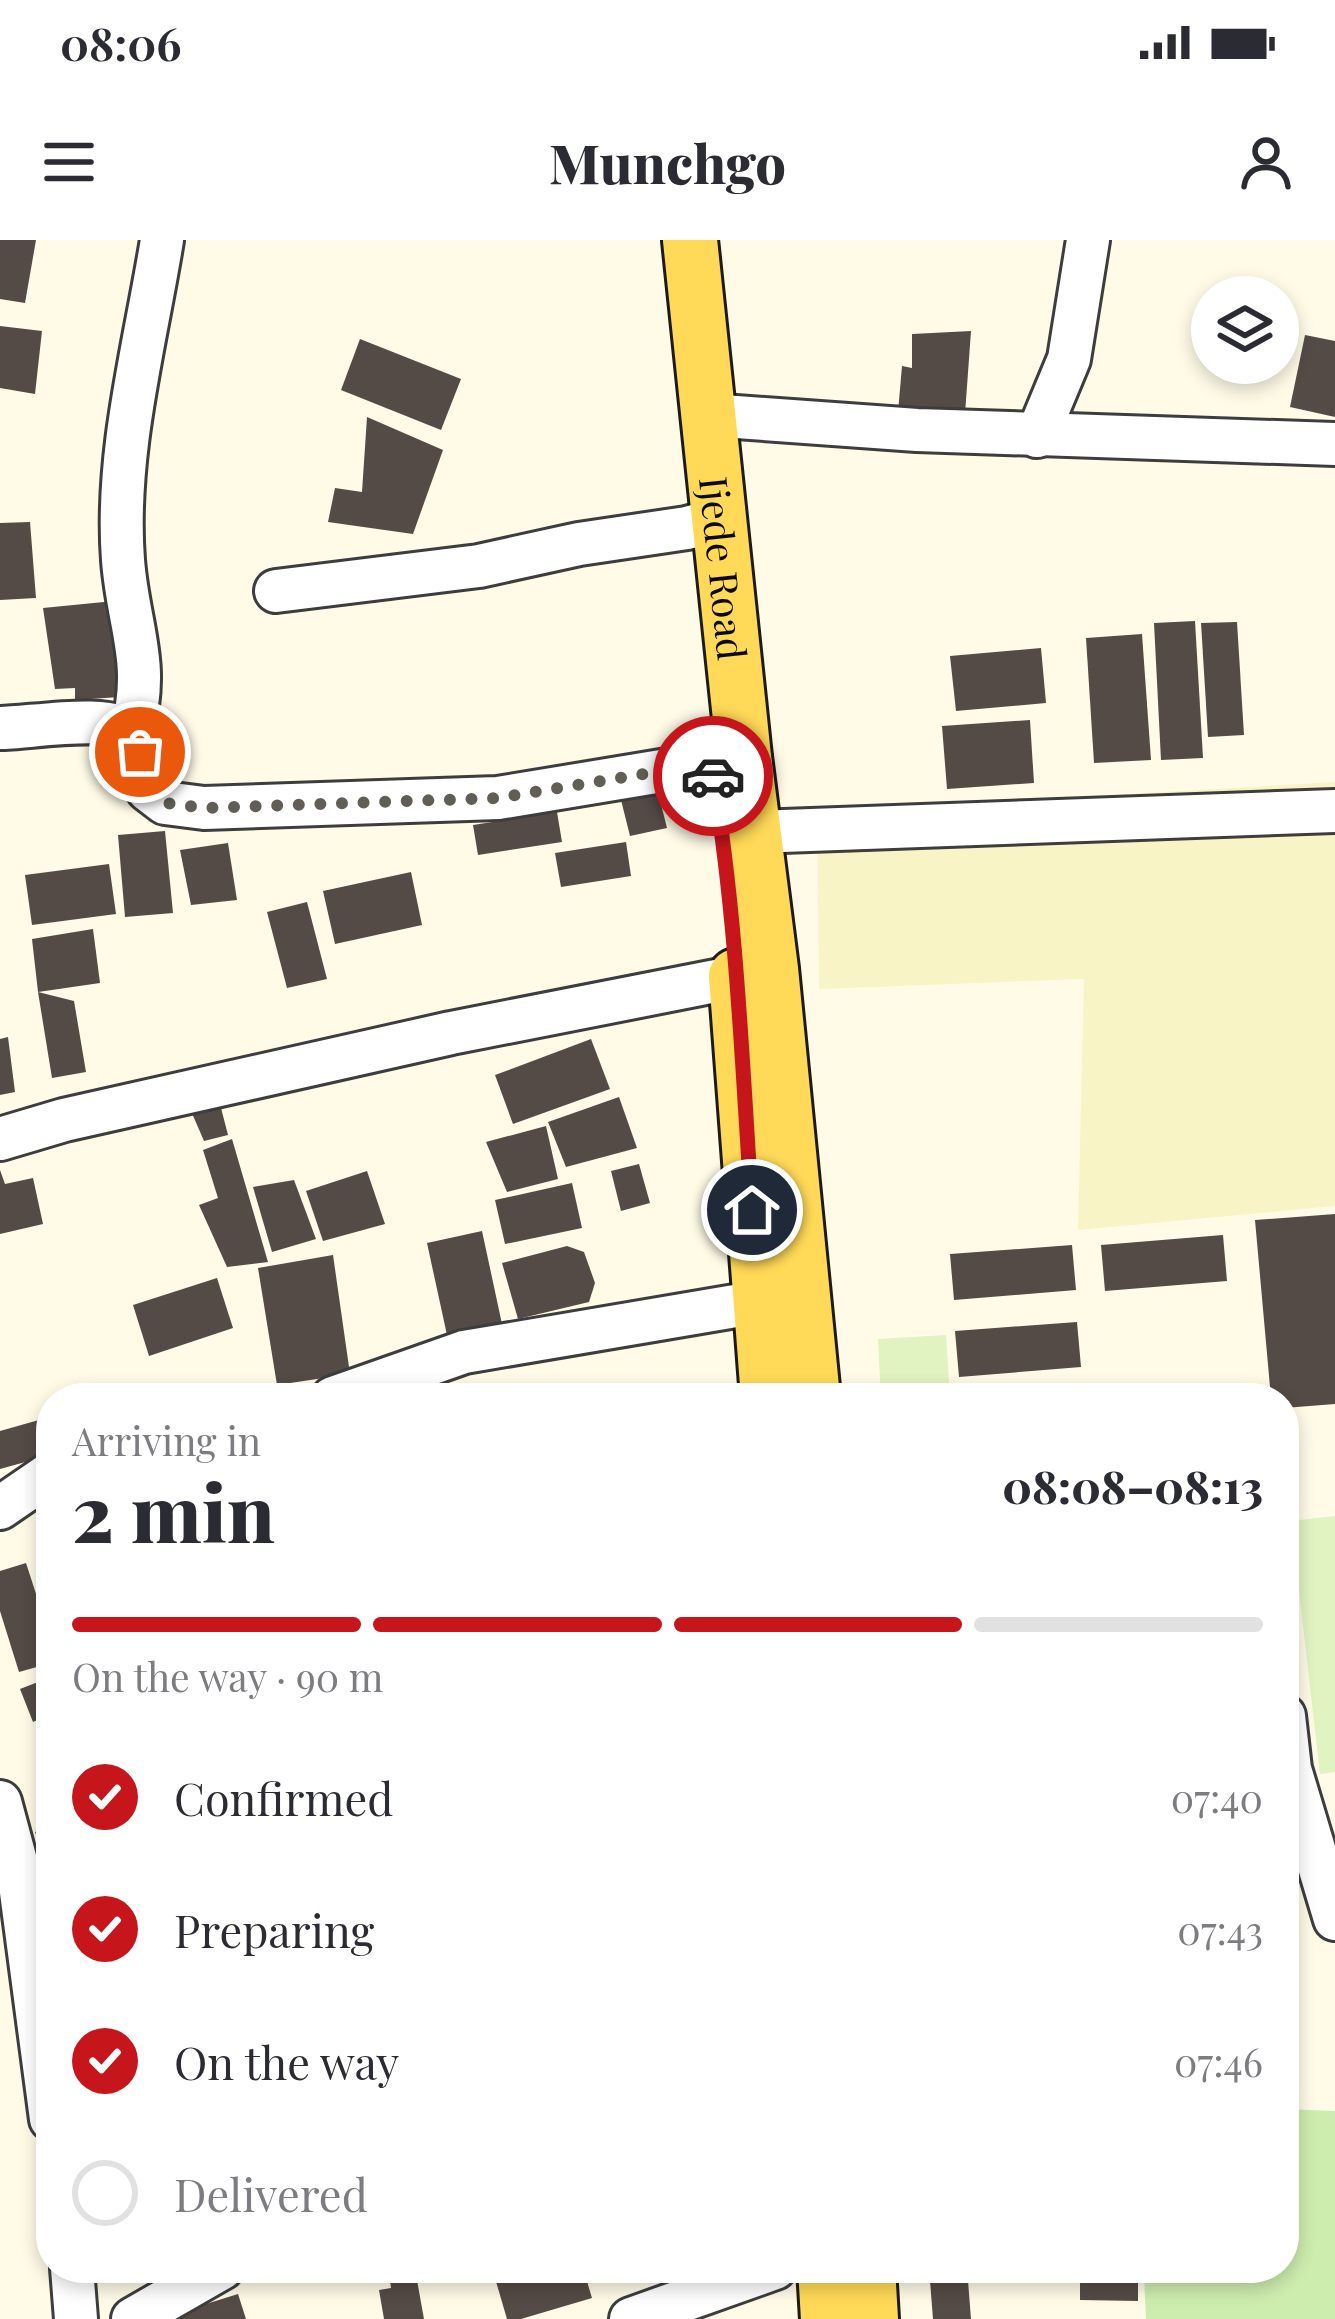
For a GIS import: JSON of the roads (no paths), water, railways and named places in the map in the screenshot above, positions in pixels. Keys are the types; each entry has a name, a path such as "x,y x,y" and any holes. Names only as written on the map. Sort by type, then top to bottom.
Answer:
{"main road":[{"name":"Ijede Road","path":"655,240 755,832 811,1383"},
{"name":"Ijede Road","path":"690,240 710,415 704,524 710,763 723,837 736,977 767,1383"},
{"path":"826,2283 828,2319"},
{"path":"869,2283 871,2319"}],"street":[{"path":"131,733 140,700 141,666 123,560 126,448 162,240"},
{"path":"1037,436 1069,359 1088,240"},
{"path":"710,415 1037,436 1335,444"},
{"path":"276,591 479,566 704,524"},
{"path":"0,728 111,721 131,733 148,790 165,803 204,808 498,798 710,763"},
{"path":"755,832 1335,811"},
{"path":"0,1139 64,1120 451,1033 736,977"},
{"path":"376,1383 464,1352 759,1302"},
{"path":"0,1508 36,1483"},
{"path":"1299,1799 1335,1919"},
{"path":"0,1802 18,1869 36,1996"},
{"path":"73,2283 76,2319"},
{"path":"133,2319 196,2283"},
{"path":"631,2319 733,2283"}]}
